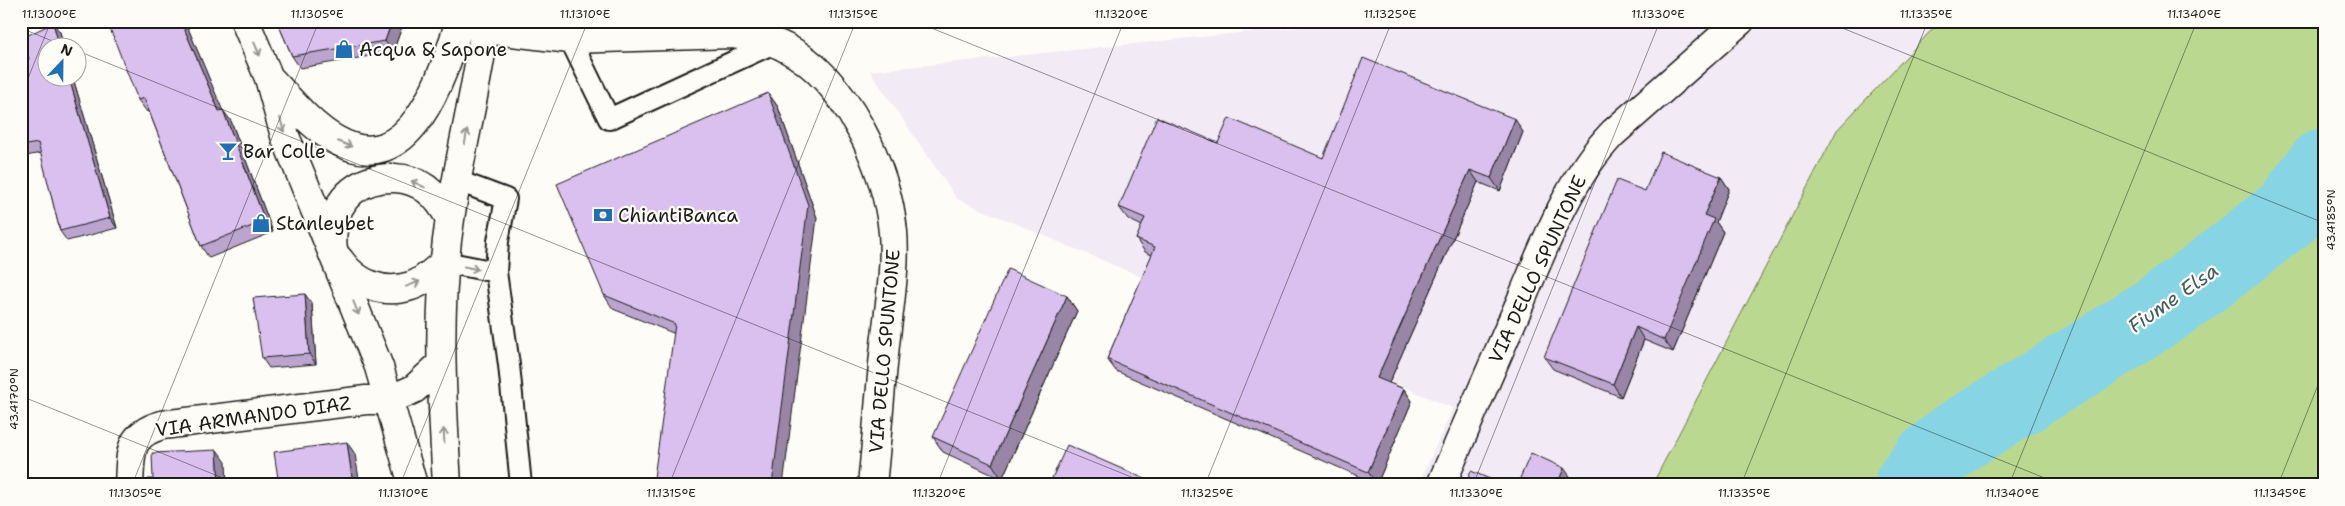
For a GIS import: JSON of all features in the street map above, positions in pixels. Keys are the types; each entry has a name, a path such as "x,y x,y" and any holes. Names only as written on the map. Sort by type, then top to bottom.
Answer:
{"main road":[{"path":"245,21 269,78 285,136 379,367 413,485"},
{"name":"VIA DELLO SPUNTONE","path":"1440,485 1544,249 1585,166 1613,133 1740,21"},
{"path":"269,78 310,121 336,141 358,149 369,150 379,148 393,143 413,126 429,103 442,76 477,24"},
{"path":"447,485 440,365 445,262 450,219 458,181 477,24"},
{"name":"VIA DELLO SPUNTONE","path":"477,24 570,39 732,34 774,43 810,63 838,92 854,118 874,161 890,213 893,270 872,485"},
{"path":"445,262 412,286 396,289 378,289 361,282 346,270 334,253 334,217 345,196 356,186 379,178 397,178 421,185 437,198 450,219"},
{"path":"389,400 414,389 440,365"},
{"name":"VIA ARMANDO DIAZ","path":"129,485 133,449 138,436 150,428 366,400 389,400"}],"lane":[{"path":"570,39 609,119 774,43"},
{"path":"458,181 506,199 498,241 496,272 509,365 521,485"},
{"path":"445,262 496,272"}],"shaded area":[{"path":"1356,21 1940,21 1837,130 1652,485 1418,485 1453,408 957,199 870,71"}],"green space":[{"path":"1940,21 2324,21 2324,485 1652,485 1837,130"}],"building":[{"path":"107,21 181,21 219,111 223,110 265,221 201,246 144,98 138,100"},
{"path":"277,21 392,21 385,41 292,56"},
{"path":"53,23 57,38 38,38 38,88 72,88 110,218 60,231 38,143 21,146 21,62 29,59 22,38"},
{"path":"1363,58 1515,119 1491,178 1470,170 1377,378 1404,389 1368,472 1107,359 1155,247 1136,239 1145,218 1119,207 1157,117 1218,143 1229,118 1323,158"},
{"path":"768,93 808,205 772,485 653,485 675,324 604,295 557,184"},
{"path":"1661,152 1721,177 1704,215 1714,219 1664,340 1636,327 1613,384 1544,357 1617,180 1645,191"},
{"path":"1008,269 1067,296 992,464 933,437"},
{"path":"305,294 309,354 262,358 253,298"},
{"path":"347,442 353,485 279,485 274,452"},
{"path":"1067,445 1159,485 1049,485"},
{"path":"217,450 219,485 149,485 148,479 153,479 152,453"},
{"path":"1531,453 1564,468 1557,485 1517,485"},
{"path":"1471,471 1504,485 1466,485"}],"waterway":[{"name":"Fiume Elsa","path":"1911,485 1930,460 1956,438 2083,360 2165,307 2210,274 2289,212 2324,165"}],"place":[{"name":"Acqua & Sapone","path":"344,49"},
{"name":"Bar Colle","path":"228,151"},
{"name":"ChiantiBanca","path":"603,215"},
{"name":"Stanleybet","path":"261,223"}]}
